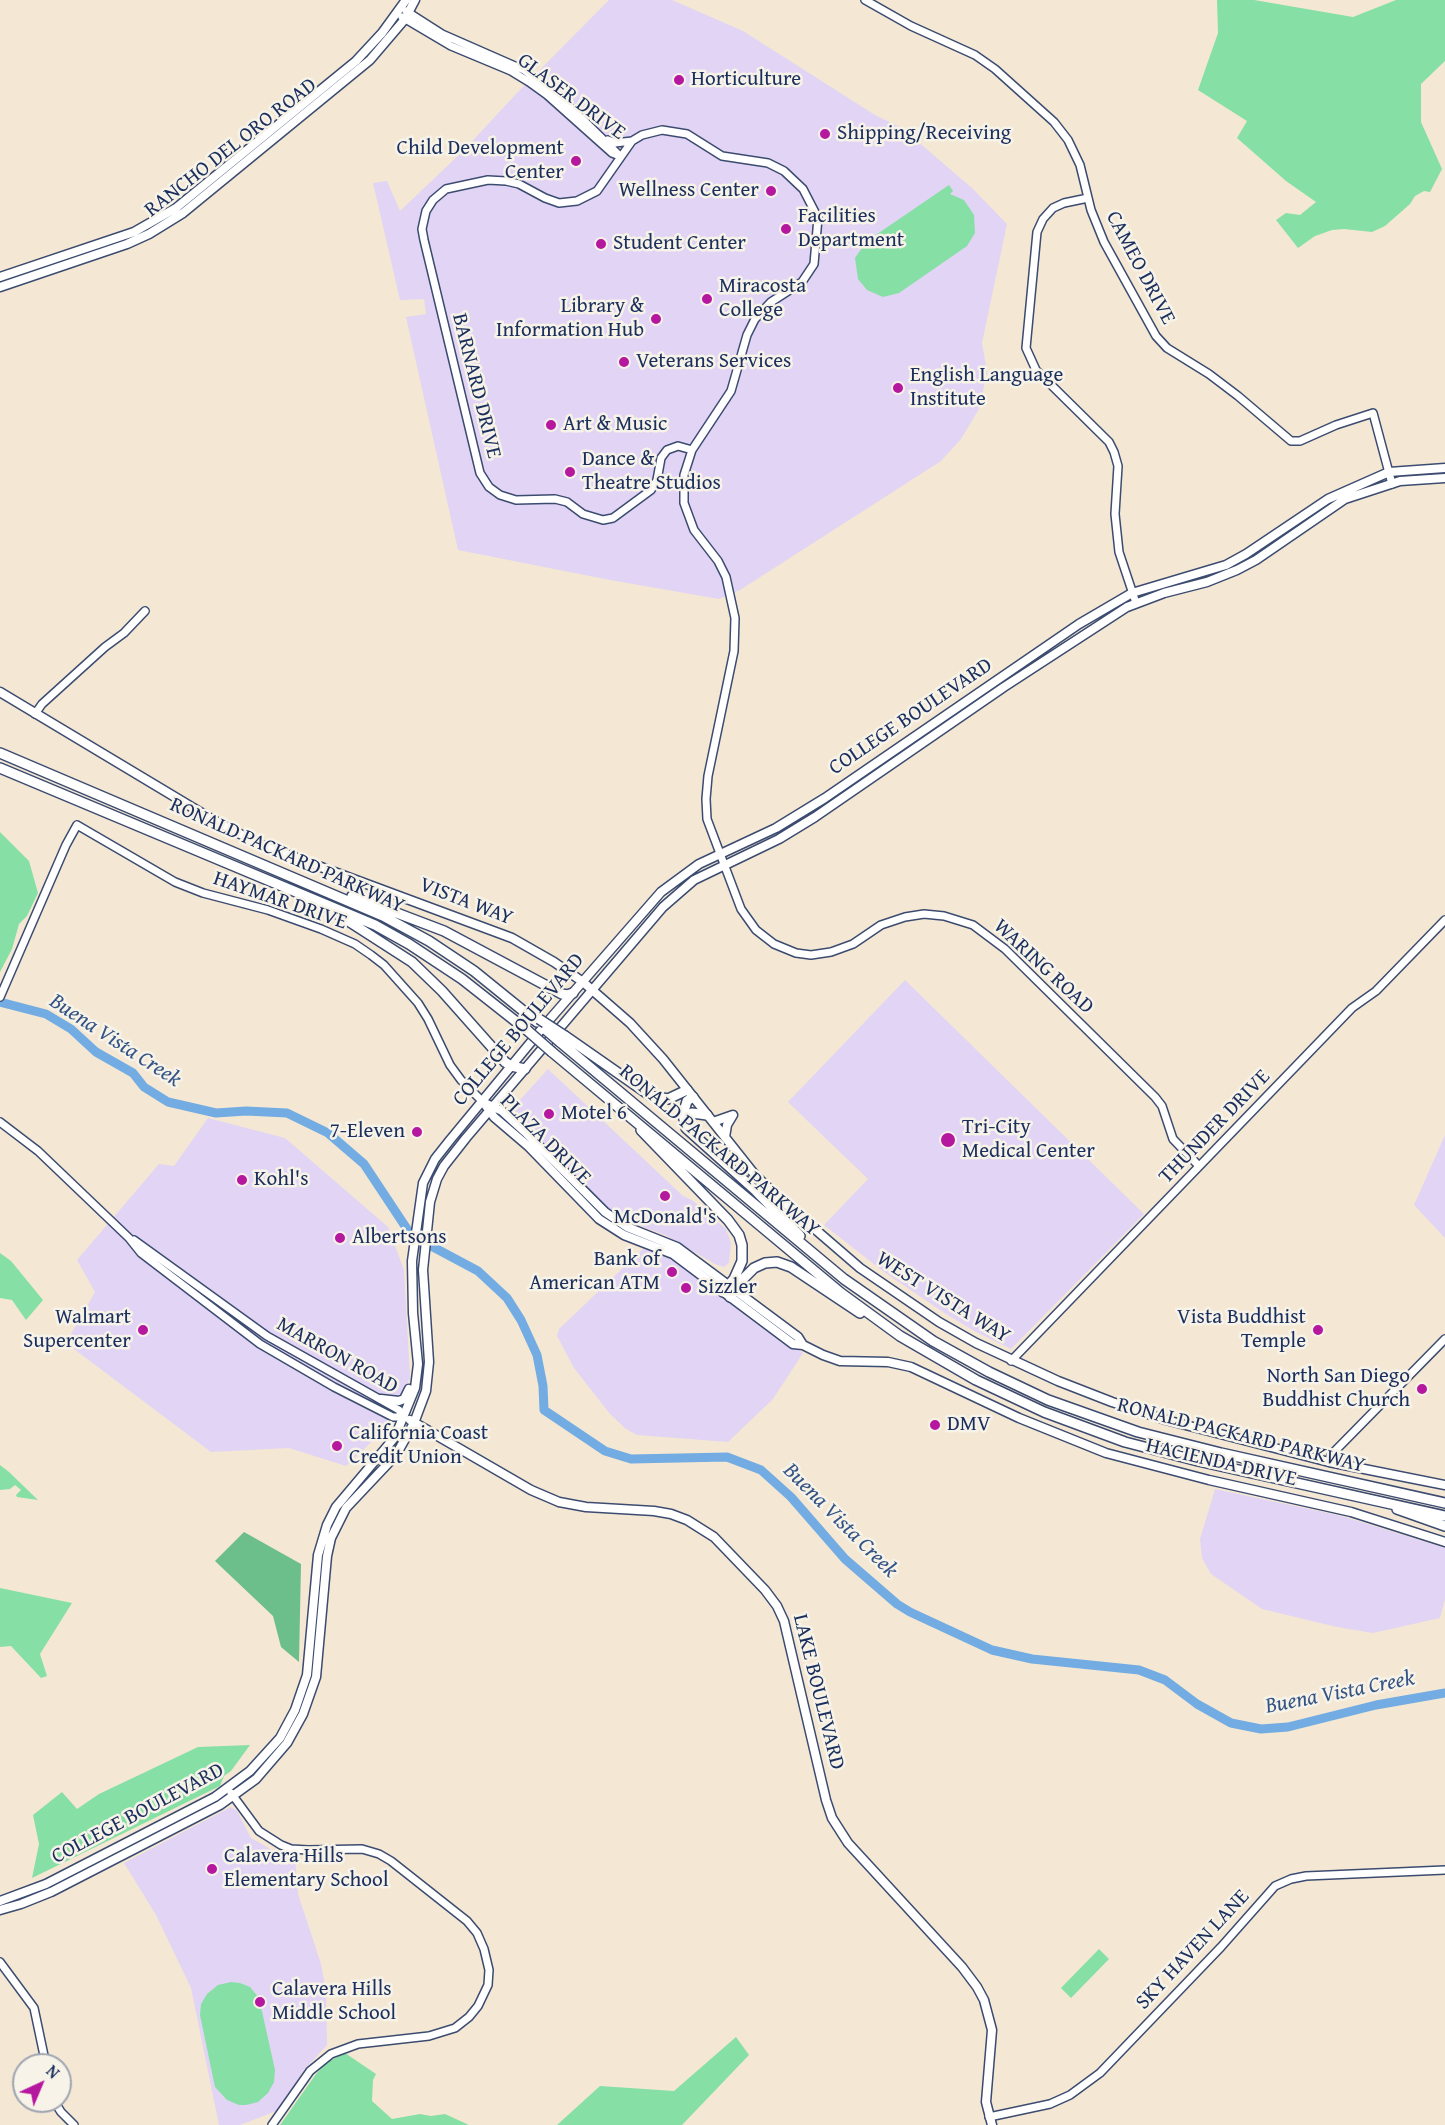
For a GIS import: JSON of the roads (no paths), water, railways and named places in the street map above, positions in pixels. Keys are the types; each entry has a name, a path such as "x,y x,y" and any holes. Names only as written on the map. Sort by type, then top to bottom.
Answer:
{"highway":[{"name":"RONALD PACKARD PARKWAY","path":"0,753 301,879 373,911 429,941 474,971 563,1039 871,1299 933,1341 989,1372 1047,1400 1169,1441 1445,1503"},
{"name":"RONALD PACKARD PARKWAY","path":"0,768 316,899 360,918 409,944 462,979 528,1031 828,1283 900,1336 947,1364 1005,1394 1094,1432 1198,1461 1445,1516"},
{"path":"301,879 367,900 444,931 562,994 573,993"},
{"path":"316,899 333,913 412,962 428,976 511,1066 525,1069"},
{"path":"563,1039 651,1096 668,1099 690,1093"},
{"path":"690,1093 683,1115 686,1128 756,1191 796,1231 813,1252"},
{"path":"686,1128 687,1116 692,1113 710,1119"},
{"path":"633,1119 645,1137 728,1220 739,1235 742,1245 742,1261 729,1291"},
{"path":"729,1291 761,1264 771,1262 783,1264 797,1271 842,1303 900,1336"},
{"path":"1388,1503 1403,1513 1445,1526"}],"main road":[{"name":"RANCHO DEL ORO ROAD","path":"0,278 134,231 170,212 356,61 415,0"},
{"name":"RANCHO DEL ORO ROAD","path":"0,287 127,244 166,225 360,70 378,52 403,10"},
{"name":"COLLEGE BOULEVARD","path":"0,1910 51,1892 220,1805 280,1738 295,1710 307,1675 318,1555 322,1536 336,1507 395,1437 415,1388 418,1360 413,1313 412,1261 423,1183 441,1151 661,892 699,864 776,828 825,798 1079,624 1132,593 1226,565 1328,499 1389,472 1445,468"},
{"name":"COLLEGE BOULEVARD","path":"0,1901 45,1884 215,1797 256,1779 287,1743 309,1700 316,1677 327,1556 331,1538 342,1514 354,1498 396,1455 414,1423 426,1391 429,1362 424,1304 424,1250 430,1202 436,1179 491,1108 663,907 694,880 779,839 815,817 1092,628 1136,603 1207,582 1238,570 1345,499 1392,484 1445,478"},
{"name":"VISTA WAY","path":"0,692 210,818 259,844 512,938 554,962 593,990 630,1023 690,1093"},
{"name":"WEST VISTA WAY","path":"690,1093 755,1175 853,1263 939,1322 1011,1361 1112,1402 1166,1420 1329,1462 1445,1485"},
{"name":"PLAZA DRIVE","path":"482,1101 590,1211 614,1224 677,1246 794,1344 840,1360 888,1362 911,1367 994,1406"},
{"name":"PLAZA DRIVE","path":"491,1108 502,1111 614,1224"},
{"path":"710,1119 733,1115 727,1125 725,1137"},
{"path":"441,1151 444,1166"},
{"path":"542,1160 552,1159"},
{"path":"432,1165 436,1179"},
{"path":"412,1261 418,1266 419,1300 424,1304"},
{"path":"381,1399 399,1401 404,1399 418,1360"},
{"name":"HACIENDA DRIVE","path":"994,1406 1071,1440 1115,1455 1209,1480 1351,1512 1445,1542"},
{"name":"LAKE BOULEVARD","path":"403,1417 531,1490 559,1502 586,1507 654,1511 687,1520 714,1537 765,1590 777,1605 784,1621 823,1790 832,1818 848,1843 962,1967 984,2000 992,2030 986,2102 990,2121"},
{"path":"342,1514 340,1510 348,1498 346,1495"}],"street":[{"name":"CAMEO DRIVE","path":"865,0 911,26 975,55 1011,83 1054,122 1068,140 1080,165 1088,198 1104,242 1156,336 1167,348 1224,385 1292,441 1300,441 1336,425 1373,413 1389,472"},
{"name":"GLASER DRIVE","path":"403,10 442,34 524,70 562,99 620,156"},
{"name":"GLASER DRIVE","path":"403,10 451,46 511,71 529,82 547,95 612,153 620,156"},
{"path":"601,136 615,143 632,141 642,135 662,130 674,131 691,136 722,156 758,160 784,171 803,189 816,210 818,218 814,264 802,282 771,302 754,319 731,391 692,450 684,475 684,503 694,530 718,561 726,577 735,618 734,651 708,776 706,799 707,819 720,854"},
{"name":"BARNARD DRIVE","path":"632,141 597,190 577,201 559,203 519,184 488,180 446,189 433,200 426,211 422,229 424,240 480,473 489,487 500,495 516,500 555,499 567,502 583,514 603,519 618,516 651,490 657,480 661,458 667,450 678,446 692,450"},
{"path":"1088,198 1053,208 1043,219 1037,232 1026,348 1036,370 1109,442 1114,452 1118,466 1115,514 1119,552 1136,603"},
{"path":"1389,472 1392,484"},
{"path":"35,714 42,704 105,647 124,633 145,611"},
{"name":"HAYMAR DRIVE","path":"0,997 77,825 176,882 203,893 268,910 321,929 355,944 372,955 418,1003 450,1065 482,1101"},
{"name":"WARING ROAD","path":"720,854 741,909 749,922 774,944 796,952 812,955 831,952 853,944 881,925 905,916 924,914 944,916 973,926 992,937 1155,1097 1162,1106 1173,1139 1199,1166"},
{"name":"THUNDER DRIVE","path":"1011,1361 1352,1008 1376,991 1445,920"},
{"name":"MARRON ROAD","path":"0,1122 38,1151 129,1238 141,1253 260,1344 344,1392 392,1416 403,1417"},
{"name":"MARRON ROAD","path":"129,1238 147,1248 267,1336 381,1399 399,1410 403,1417"},
{"path":"1329,1462 1331,1455 1445,1339"},
{"path":"230,1792 259,1831 281,1845 297,1850 362,1849 379,1854 391,1861 467,1921 477,1933 489,1970 488,1984 478,2006 470,2017 455,2028 429,2036 358,2044 331,2054 310,2071 272,2125"},
{"name":"SKY HAVEN LANE","path":"990,2121 1050,2104 1070,2095 1100,2073 1221,1947 1275,1886 1306,1876 1445,1870"},
{"path":"0,1962 34,2007 44,2053"},
{"path":"62,2113 74,2125"}],"waterway":[{"name":"Buena Vista Creek","path":"0,1002 46,1014 71,1029 96,1052 133,1073 144,1087 168,1102 216,1113 246,1111 287,1113 328,1133 364,1164 409,1232"},
{"name":"Buena Vista Creek","path":"433,1247 478,1271 507,1298 521,1320 537,1355 543,1386 544,1410 605,1451 631,1459 727,1457 761,1470 791,1497 845,1559 897,1604 992,1650 1032,1659 1139,1670 1165,1680 1197,1704 1231,1723 1261,1729 1288,1727 1376,1705 1445,1693"}],"place":[{"name":"Horticulture","path":"679,80"},
{"name":"Shipping/Receiving","path":"825,134"},
{"name":"Child Development Center","path":"576,161"},
{"name":"Wellness Center","path":"771,191"},
{"name":"Facilities Department","path":"786,229"},
{"name":"Student Center","path":"601,244"},
{"name":"Miracosta College","path":"707,299"},
{"name":"Library & Information Hub","path":"656,319"},
{"name":"Veterans Services","path":"624,362"},
{"name":"English Language Institute","path":"898,388"},
{"name":"Art & Music","path":"551,425"},
{"name":"Dance & Theatre Studios","path":"570,472"},
{"name":"Motel 6","path":"549,1114"},
{"name":"7-Eleven","path":"417,1132"},
{"name":"Tri-City Medical Center","path":"948,1140"},
{"name":"Kohl's","path":"242,1180"},
{"name":"McDonald's","path":"665,1196"},
{"name":"Albertsons","path":"340,1238"},
{"name":"Bank of American ATM","path":"672,1272"},
{"name":"Sizzler","path":"686,1288"},
{"name":"Walmart Supercenter","path":"143,1330"},
{"name":"Vista Buddhist Temple","path":"1318,1330"},
{"name":"North San Diego Buddhist Church","path":"1422,1389"},
{"name":"DMV","path":"935,1425"},
{"name":"California Coast Credit Union","path":"337,1446"},
{"name":"Calavera Hills Elementary School","path":"212,1869"},
{"name":"Calavera Hills Middle School","path":"260,2002"}]}
